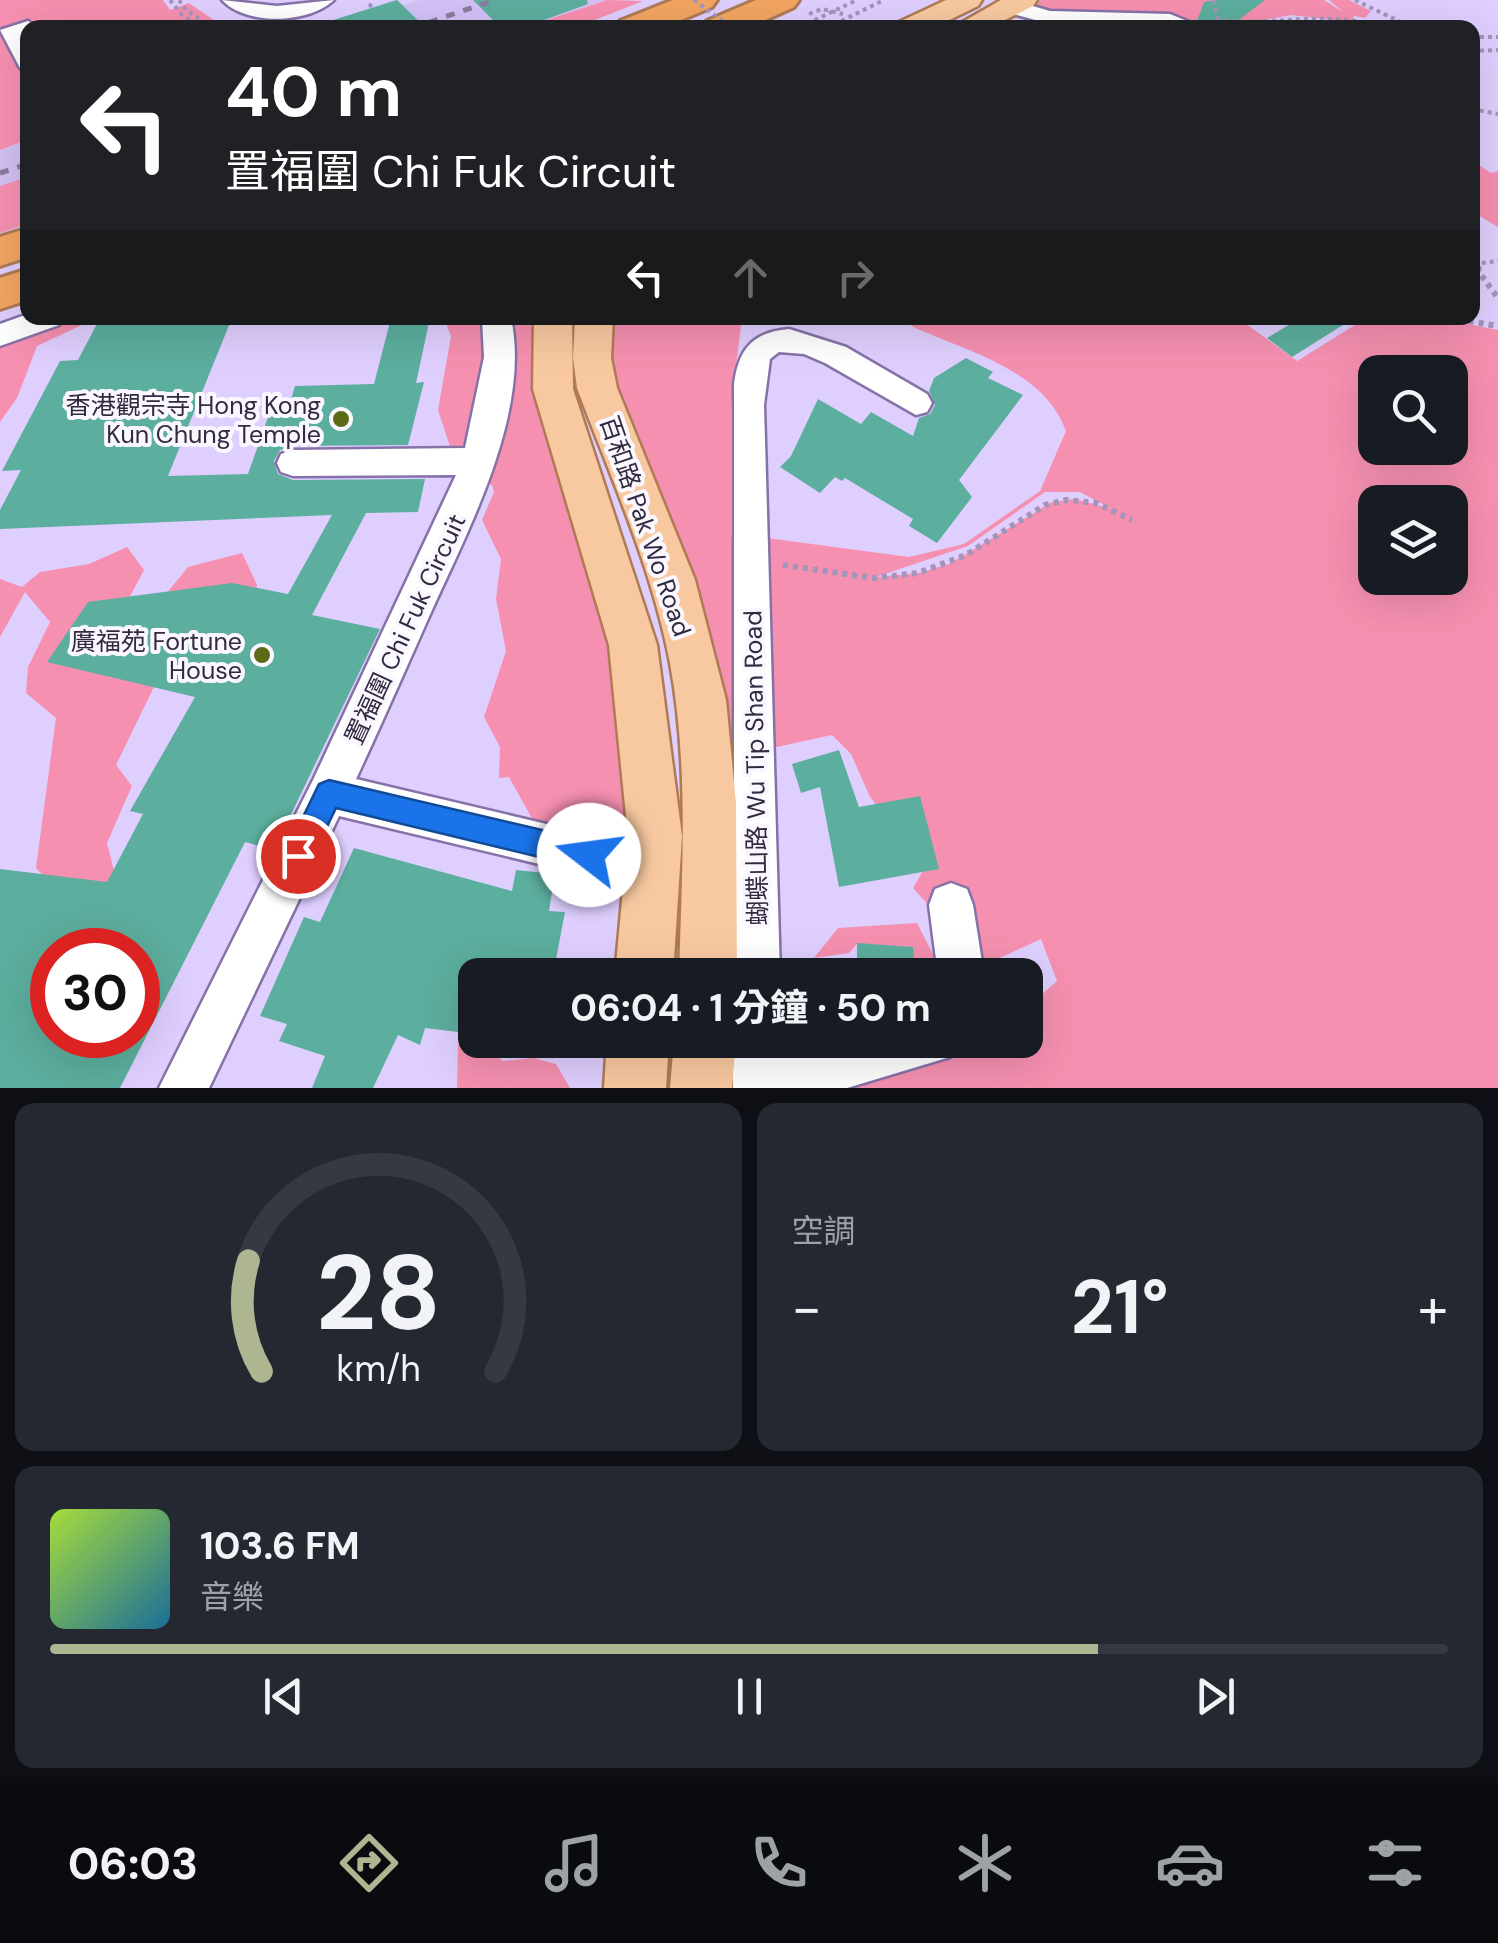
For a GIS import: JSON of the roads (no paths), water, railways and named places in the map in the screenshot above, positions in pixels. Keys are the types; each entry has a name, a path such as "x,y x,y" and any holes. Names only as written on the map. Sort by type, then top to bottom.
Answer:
{"highway":[{"path":"651,20 698,0"},
{"path":"737,20 783,0"}],"main road":[{"path":"926,20 968,0"},
{"path":"982,20 1017,3"},
{"name":"百和路 Pak Wo Road","path":"553,325 553,389 633,645 655,836 645,958"},
{"name":"百和路 Pak Wo Road","path":"594,325 592,358 597,388 678,602 702,699 710,816 708,958"},
{"path":"634,1088 636,1058"},
{"path":"724,1058 743,1075"}],"street":[{"path":"233,0 243,8 266,12 287,11 323,0"},
{"path":"233,0 272,1"},
{"path":"1017,3 1025,15 1106,9 1152,11 1174,20"},
{"path":"0,335 28,325"},
{"name":"置福圍 Chi Fuk Circuit","path":"183,1088 329,793 479,461 500,346 498,325"},
{"name":"蝴蝶山路 Wu Tip Shan Road","path":"757,958 748,405 754,361 768,342 800,332 808,341 916,403"},
{"path":"293,462 479,461"},
{"path":"329,793 589,855"},
{"path":"951,905 958,958"},
{"path":"743,1075 797,1078 869,1058"}],"railway":[{"path":"436,20 495,0"},
{"path":"0,173 20,167"}],"place":[{"name":"香港觀宗寺 Hong Kong Kun Chung Temple","path":"341,419"},
{"name":"廣福苑 Fortune House","path":"262,655"}]}
